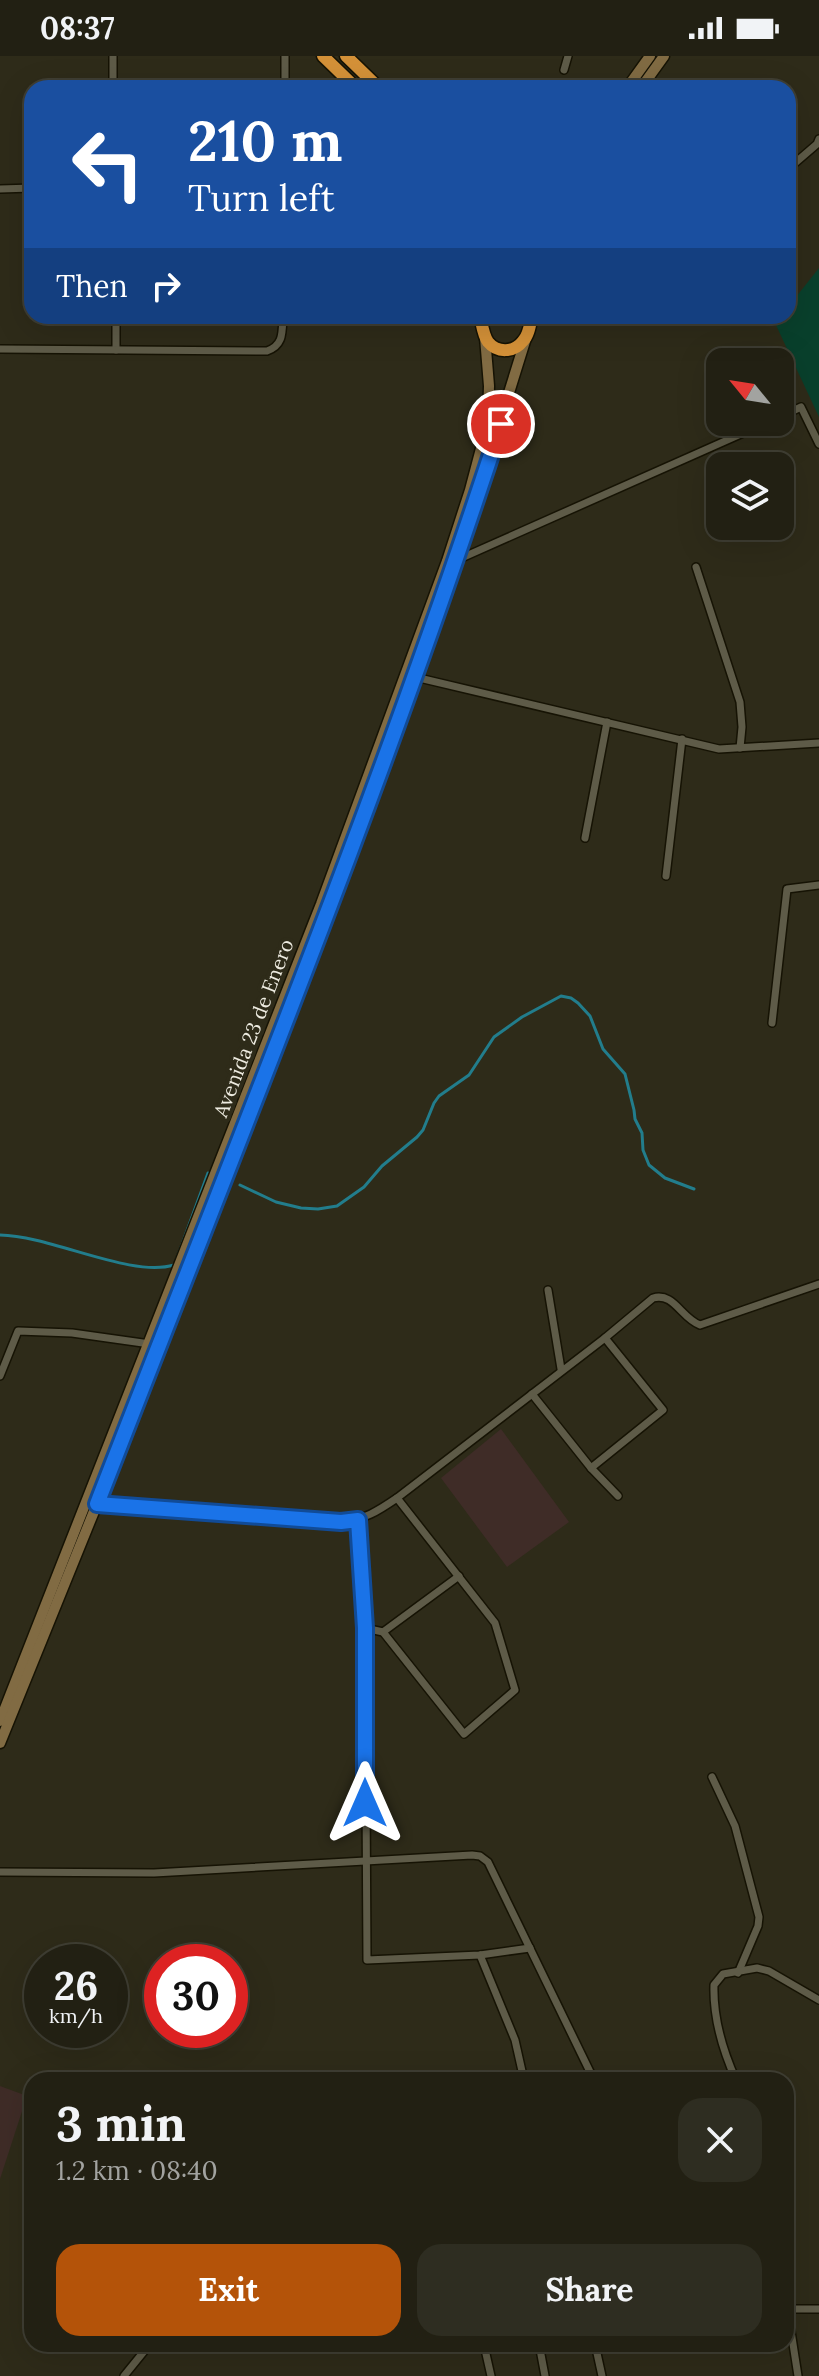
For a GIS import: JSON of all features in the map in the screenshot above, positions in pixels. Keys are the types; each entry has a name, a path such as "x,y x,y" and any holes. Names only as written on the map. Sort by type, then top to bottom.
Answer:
{"highway":[{"path":"323,56 348,80"},
{"path":"346,56 371,80"},
{"path":"482,324 489,343 504,350 513,349 526,338 530,324"}],"main road":[{"path":"633,80 650,56"},
{"path":"647,80 664,56"},
{"name":"Avenida 23 de Enero","path":"0,1721 92,1503 150,1344 321,904 447,561 470,490 490,408 485,335"},
{"name":"Avenida 23 de Enero","path":"0,1743 92,1503 276,1045 415,677 457,560 526,338"}],"street":[{"path":"113,56 113,80"},
{"path":"285,56 285,80"},
{"path":"564,70 568,56"},
{"path":"796,162 819,139"},
{"path":"0,189 24,188"},
{"path":"116,324 116,350"},
{"path":"0,349 267,351 281,341 282,324"},
{"path":"794,410 801,407 819,444"},
{"path":"457,560 736,436"},
{"path":"696,567 740,702 740,748"},
{"path":"415,677 719,749 819,743"},
{"path":"585,838 607,722"},
{"path":"666,876 682,739"},
{"path":"772,1023 787,889 819,885"},
{"path":"92,1503 341,1522 358,1520 397,1498 653,1298 668,1297 690,1321 700,1325 819,1284"},
{"path":"548,1290 561,1369"},
{"path":"0,1376 18,1331 72,1333 150,1344"},
{"path":"591,1468 663,1410 605,1338"},
{"path":"532,1394 591,1468 618,1496"},
{"path":"365,1628 383,1632 464,1734 515,1690 495,1623 397,1498"},
{"path":"358,1520 365,1628 367,1960 480,1955 530,1948"},
{"path":"383,1632 459,1576"},
{"path":"712,1777 735,1826 759,1917 738,1973"},
{"path":"0,1872 154,1873 480,1856 488,1862 590,2072"},
{"path":"480,1955 515,2040 522,2072"},
{"path":"733,2072 713,2004 714,1985 723,1974 757,1968 769,1971 819,2000"},
{"path":"794,2309 819,2309"},
{"path":"794,2349 798,2376"},
{"path":"124,2376 144,2352"},
{"path":"486,2352 491,2376"},
{"path":"540,2352 545,2376"},
{"path":"597,2352 602,2376"}],"shaded area":[{"path":"501,1429 569,1522 507,1567 441,1478"},
{"path":"0,2086 24,2095 24,2105 0,2179"}],"green space":[{"path":"819,268 819,417 794,364 794,348 787,348 775,324 796,324 796,297"}],"waterway":[{"path":"240,1185 276,1202 301,1208 337,1206 364,1187 382,1166 417,1137 439,1096 469,1075 494,1037 522,1017 561,996 571,998 590,1016 603,1049 625,1074 649,1165 665,1178 694,1189"},
{"path":"177,1258 210,1174"},
{"path":"0,1235 43,1242 136,1266 174,1265"}],"route":[{"path":"365,1803 365,1628 358,1520 341,1522 97,1504 376,783 457,560 501,424"}]}
